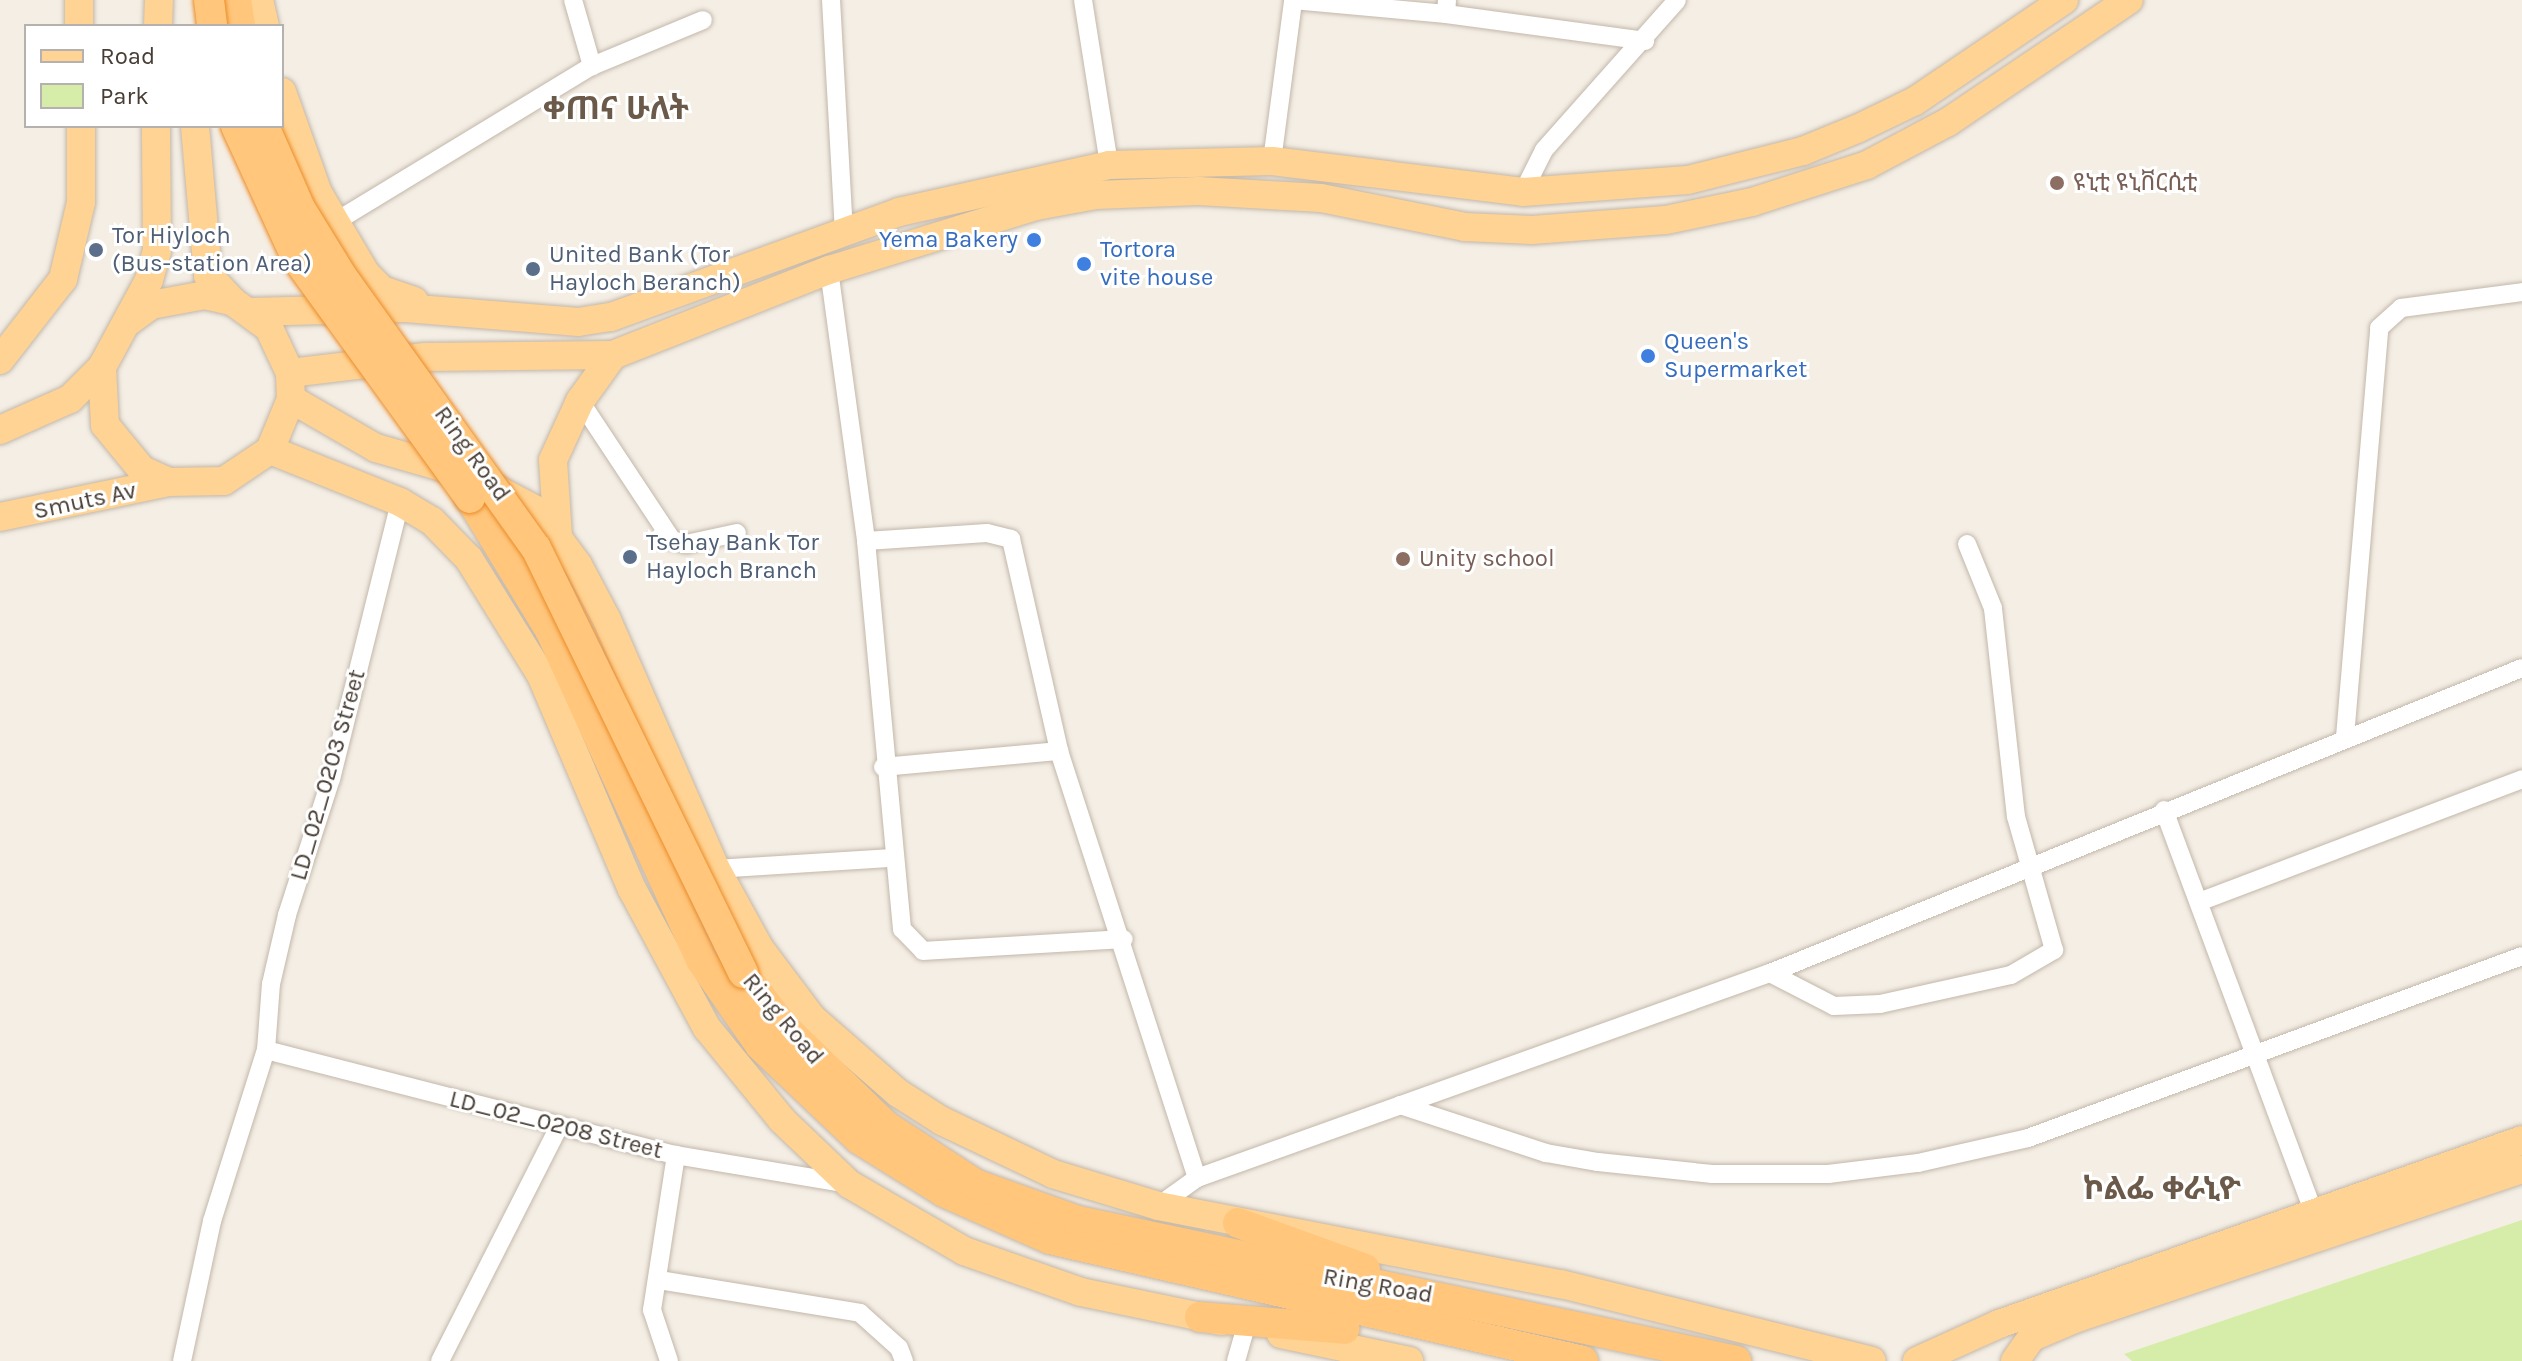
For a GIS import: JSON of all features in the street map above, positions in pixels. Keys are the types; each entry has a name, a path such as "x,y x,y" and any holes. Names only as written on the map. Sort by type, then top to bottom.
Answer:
{"highway":[{"path":"209,24 212,0"},
{"path":"236,0 240,24"},
{"name":"Ring Road","path":"237,128 297,259 470,498 550,630 672,908 732,982 783,1026 886,1126 975,1184 1078,1221 1736,1361"},
{"name":"Ring Road","path":"265,128 300,208 341,275 536,548 760,1045 859,1139 1000,1220 1109,1257 1451,1336 1583,1361"},
{"path":"1238,1223 1446,1297"},
{"path":"1200,1317 1451,1336"}],"main road":[{"path":"79,0 79,24"},
{"path":"158,24 159,0"},
{"path":"259,0 265,24"},
{"path":"128,322 177,296 241,307 442,309 552,320 611,317 844,230 949,197 1109,165 1272,161 1523,192 1688,180 1803,151 1915,101 2064,0"},
{"path":"290,386 439,356 613,355 829,270 956,228 1096,195 1198,191 1321,198 1465,227 1547,230 1666,220 1752,202 1867,165 1948,122 2119,4"},
{"path":"284,99 299,149 335,222 382,290 442,309"},
{"path":"0,360 63,279 81,202 81,128"},
{"path":"0,430 70,399 102,367 128,322 157,251 156,128"},
{"path":"102,367 105,425 142,470 169,482 224,481 270,450 290,386 276,339 208,275 195,128"},
{"path":"949,197 956,228"},
{"path":"558,537 553,460 580,401 613,355"},
{"path":"290,386 376,448 519,497 558,537 607,620 716,869 788,990 898,1093 1053,1174 1158,1206 1561,1284 1872,1361"},
{"path":"270,450 400,502 432,521 469,559 508,616 541,675 632,889 707,1028 782,1120 849,1184 964,1251 1081,1292 1409,1361"},
{"name":"Smuts Av","path":"0,517 169,482"},
{"path":"2015,1361 2032,1337 2522,1140"},
{"path":"1917,1361 1999,1324 2318,1224 2522,1169"}],"street":[{"path":"573,0 592,66"},
{"path":"831,0 844,230"},
{"path":"1083,0 1109,165"},
{"path":"1272,161 1293,0 1447,7 1645,41"},
{"path":"1523,192 1544,150 1645,41 1677,0"},
{"path":"335,222 592,66 703,20"},
{"path":"829,270 866,541 883,767 902,929 923,951 1124,939"},
{"path":"2345,737 2379,328 2401,308 2522,292"},
{"path":"580,401 672,540 686,544 737,533"},
{"name":"LD_02_0203 Street","path":"182,1361 212,1221 266,1050 271,984 287,915 331,779 400,502"},
{"path":"866,541 987,533 1011,539 1059,751 1124,939 1197,1178"},
{"path":"1770,973 1834,1006 1880,1004 2011,975 2054,950 2016,817 1993,608 1967,544"},
{"path":"1158,1206 1197,1178 1770,973 2164,810 2522,668"},
{"path":"883,767 1059,751"},
{"path":"2199,902 2522,779"},
{"path":"2164,810 2253,1057 2318,1224"},
{"path":"716,869 892,858"},
{"path":"1400,1105 1546,1153 1598,1162 1712,1174 1828,1174 1918,1163 2028,1138 2522,956"},
{"name":"LD_02_0208 Street","path":"266,1050 558,1128 676,1155 849,1184"},
{"path":"440,1361 558,1128"},
{"path":"669,1361 652,1310 676,1155"},
{"path":"659,1280 860,1313 899,1348 904,1361"},
{"path":"1236,1361 1246,1327"}],"green space":[{"path":"2522,1220 2522,1361 2132,1361 2124,1354"}],"place":[{"name":"ዩኒቲ ዩኒቨርሲቲ","path":"2057,183"},
{"name":"Yema Bakery","path":"1034,240"},
{"name":"Tor Hiyloch (Bus-station Area)","path":"96,250"},
{"name":"Tortora vite house","path":"1084,264"},
{"name":"United Bank (Tor Hayloch Beranch)","path":"533,269"},
{"name":"Queen's Supermarket","path":"1648,356"},
{"name":"Tsehay Bank Tor Hayloch Branch","path":"630,557"},
{"name":"Unity school","path":"1403,559"}],"district":[{"name":"ቀጠና ሁለት","path":"616,109"},
{"name":"ኮልፌ ቀራኒዮ","path":"2162,1189"}]}
